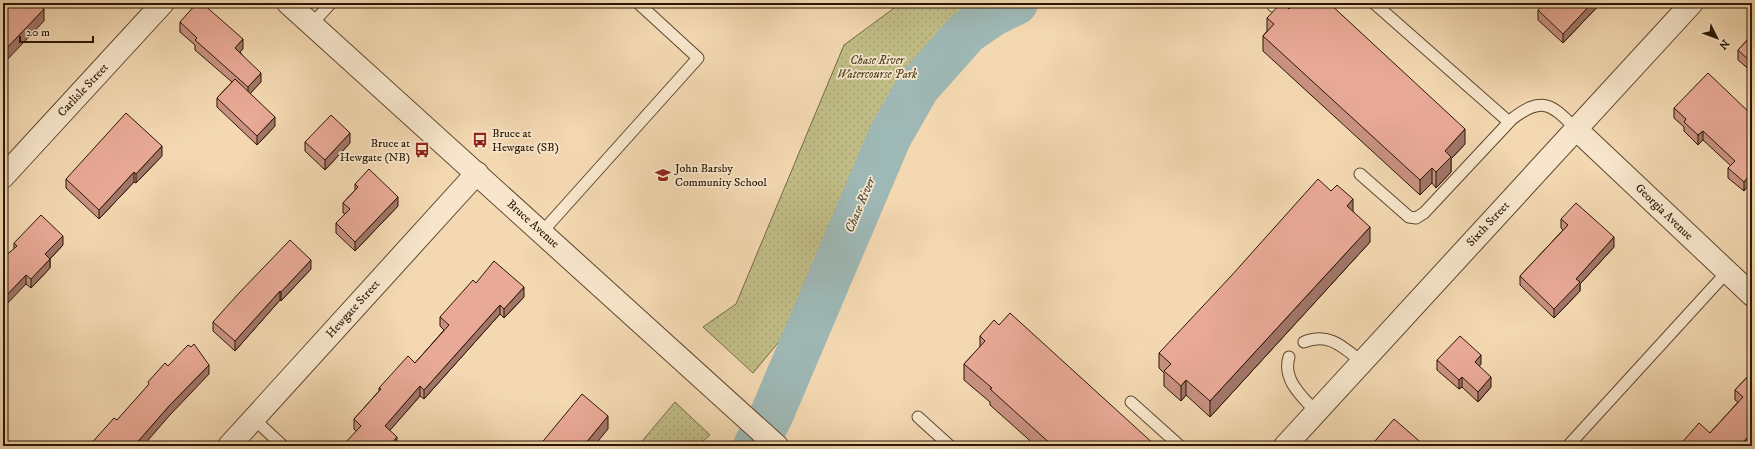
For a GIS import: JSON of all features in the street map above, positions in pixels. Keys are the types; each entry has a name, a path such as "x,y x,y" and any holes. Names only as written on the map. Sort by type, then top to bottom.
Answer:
{"street":[{"name":"Carlisle Street","path":"3,176 163,3"},
{"name":"Bruce Avenue","path":"288,3 777,446"},
{"name":"Sixth Street","path":"1285,446 1576,129 1685,5"},
{"name":"Georgia Avenue","path":"1576,129 1752,295"},
{"name":"Hewgate Street","path":"230,446 477,173"}],"lane":[{"path":"311,25 331,3"},
{"path":"542,232 698,58 638,3"},
{"path":"1374,3 1509,122"},
{"path":"1360,174 1409,217 1416,218 1424,213 1509,122 1521,112 1544,105 1553,107 1576,129"},
{"path":"1568,446 1727,272"},
{"path":"1304,342 1317,338 1327,339 1338,343 1362,362"},
{"path":"1289,357 1287,364 1291,381 1316,412"},
{"path":"1131,402 1180,446"},
{"path":"918,417 950,446"},
{"path":"254,419 283,446"}],"green space":[{"name":"Chase River Watercourse Park","path":"901,3 1024,3 995,17 941,59 896,101 882,119 860,166 847,208 835,261 797,320 753,373 703,327 736,304 844,45"},
{"path":"675,402 710,435 697,446 638,446"}],"building":[{"path":"13,3 37,3 44,9 3,52 3,13"},
{"path":"197,3 202,3 243,39 235,48 261,73 248,87 195,40 197,38 180,22"},
{"path":"1281,3 1289,9 1294,3 1329,3 1465,129 1445,151 1451,157 1436,172 1432,168 1420,180 1263,36 1274,24 1267,18"},
{"path":"1545,3 1592,3 1563,34 1538,10"},
{"path":"1752,35 1752,63 1738,50"},
{"path":"1708,73 1752,115 1752,172 1744,182 1728,168 1735,161 1703,131 1698,135 1684,122 1686,119 1674,108"},
{"path":"235,79 275,117 257,136 217,98"},
{"path":"126,113 162,146 136,174 134,172 99,210 66,179"},
{"path":"331,115 350,133 325,160 305,142"},
{"path":"369,169 398,197 355,242 336,223 350,209 343,203 358,187 355,184"},
{"path":"1318,179 1331,191 1337,185 1353,199 1347,206 1370,227 1210,401 1186,380 1181,386 1164,371 1171,364 1159,353 1232,275"},
{"path":"1576,203 1614,237 1576,279 1580,282 1554,309 1520,276 1568,225 1561,219"},
{"path":"41,215 63,236 45,254 50,259 31,279 26,275 3,299 3,258 17,246 14,243"},
{"path":"290,240 311,260 281,292 280,291 235,341 213,322"},
{"path":"494,261 524,287 504,309 500,305 424,390 420,386 385,426 397,437 389,446 342,446 361,426 354,419 381,389 379,388 408,356 415,363 449,325 440,317 473,280 476,283"},
{"path":"1010,313 1156,446 1053,446 990,389 992,388 964,364 985,341 980,336 994,320 999,325"},
{"path":"1460,336 1481,355 1475,362 1491,377 1478,392 1462,377 1459,380 1437,360"},
{"path":"194,344 209,365 169,406 134,446 89,446 114,418 117,420 149,384 148,382 165,363 168,366 188,345 191,347"},
{"path":"1752,372 1752,432 1740,446 1679,446 1699,423 1710,433 1743,397 1735,390"},
{"path":"582,394 608,416 585,444 587,446 539,446"},
{"path":"1394,419 1425,446 1381,446 1375,441"}],"waterway":[{"name":"Chase River","path":"755,446 771,416 890,136 918,87 967,32 992,15 1016,3"}],"place":[{"name":"Bruce at Hewgate (SB)","path":"480,140"},
{"name":"Bruce at Hewgate (NB)","path":"422,150"},
{"name":"John Barsby Community School","path":"663,175"}]}
